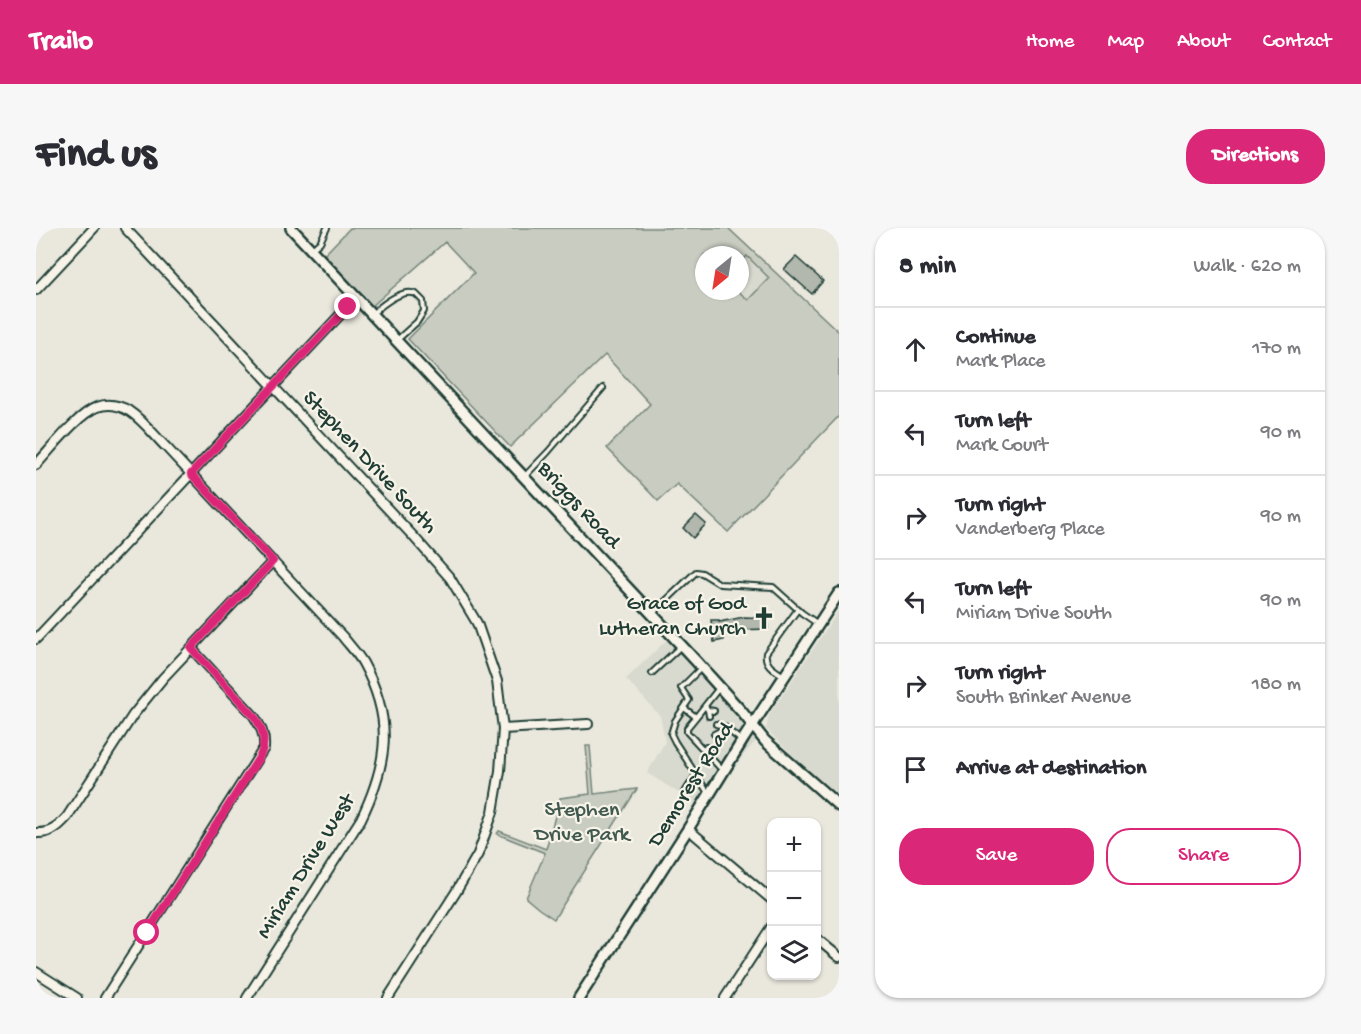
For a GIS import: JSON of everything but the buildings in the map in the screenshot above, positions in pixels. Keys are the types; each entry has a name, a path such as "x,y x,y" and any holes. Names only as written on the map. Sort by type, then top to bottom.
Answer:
{"street":[{"path":"36,290 94,228"},
{"name":"Stephen Drive South","path":"125,228 450,578 477,623 497,681 503,729 494,812 478,855 388,998"},
{"name":"Briggs Road","path":"291,228 720,687 765,741 839,806"},
{"path":"36,639 356,298"},
{"name":"Miriam Drive West","path":"36,465 79,418 96,407 114,405 127,410 146,425 344,637 362,661 373,685 381,712 384,740 377,782 361,819 247,998"},
{"path":"40,833 57,828 67,817 133,715 163,678 273,561"},
{"name":"Demorest Road","path":"579,998 839,593"},
{"path":"105,998 264,748 265,740 261,727 254,716 191,648"},
{"path":"503,729 588,724"},
{"path":"688,829 767,897"},
{"path":"725,998 767,932"},
{"path":"821,942 839,957"},
{"path":"36,972 77,998"}],"lane":[{"path":"312,250 320,242 327,228"},
{"path":"372,314 386,302 406,292 416,294 423,301 424,311 417,322 396,340"},
{"path":"524,477 603,388"},
{"path":"652,614 696,573 702,573 720,584 773,587 819,625"},
{"path":"785,676 768,665 766,653 798,609"},
{"path":"652,673 681,645"},
{"path":"701,667 681,688 689,700 675,721 671,734 709,795"},
{"path":"709,752 686,730 706,708 720,687"},
{"path":"684,708 696,717"},
{"path":"706,708 714,711"},
{"path":"706,708 709,716"},
{"path":"720,738 722,720"},
{"path":"717,724 742,741"},
{"path":"714,734 720,731"},
{"path":"706,747 723,772"},
{"path":"685,792 696,775"}],"shaded area":[{"path":"749,258 770,278 749,299"},
{"path":"839,610 839,798 766,729 769,715"},
{"path":"675,632 766,729 742,757 707,811 647,773 665,742 660,716 626,679"}],"green space":[{"path":"350,228 728,228 747,246 695,246 695,300 749,300 769,278 749,258 749,248 839,332 839,416 728,532 677,484 658,501 607,448 650,404 605,355 510,447 408,339 474,273 445,242 372,306 324,255"},
{"name":"Stephen Drive Park","path":"586,746 590,746 594,794 637,789 554,919 526,898 545,853 497,834 499,831 546,849 560,798 590,794"}],"place":[{"name":"Grace of God Lutheran Church","path":"764,618"}],"route":[{"path":"147,933 260,756 265,740 254,716 191,648 273,561 191,474 348,307"}]}
